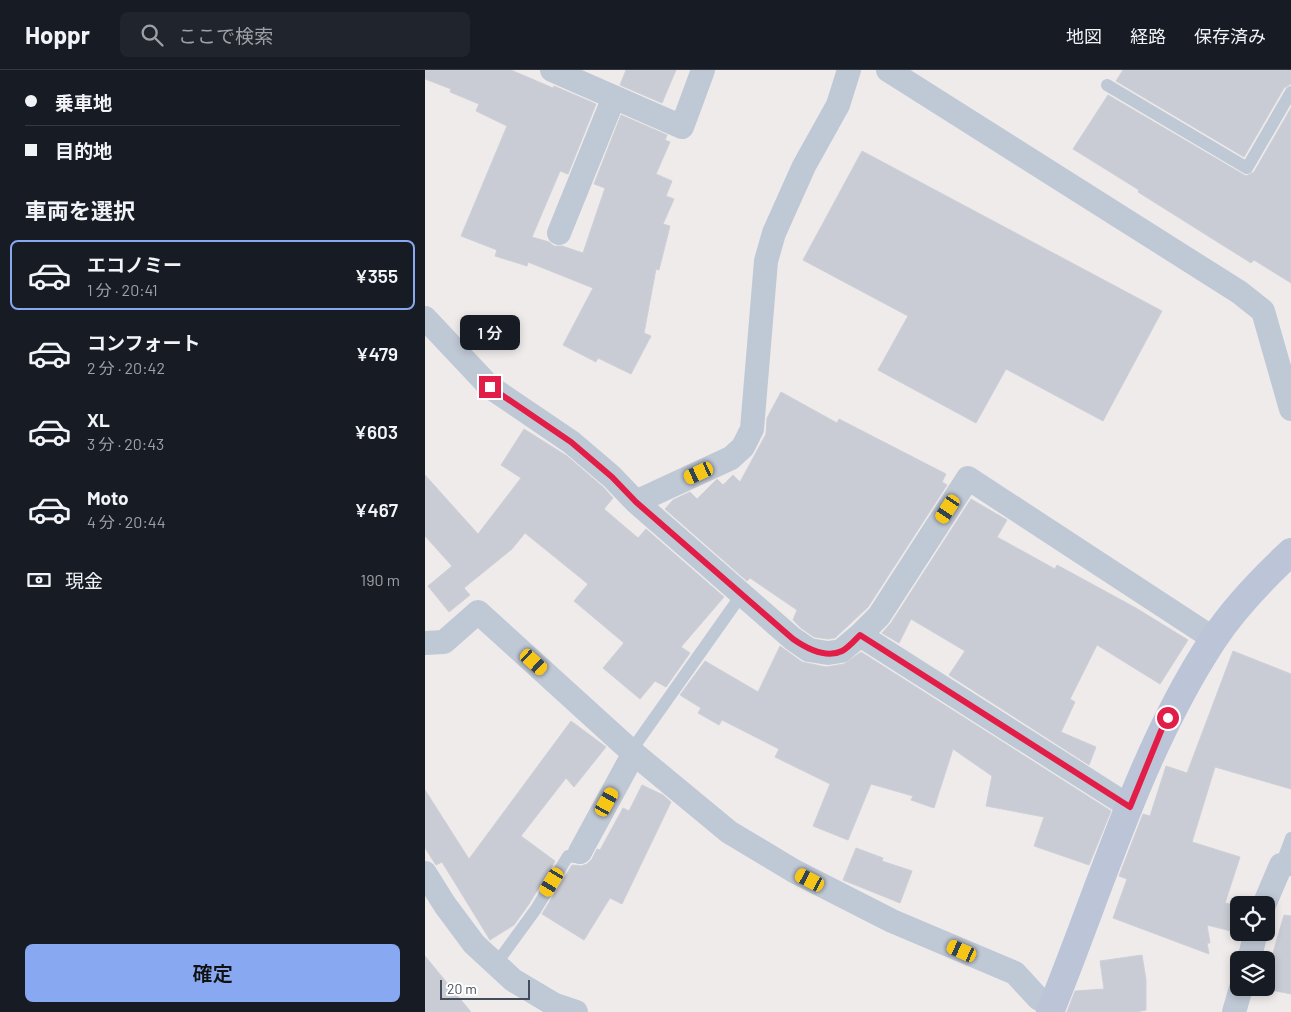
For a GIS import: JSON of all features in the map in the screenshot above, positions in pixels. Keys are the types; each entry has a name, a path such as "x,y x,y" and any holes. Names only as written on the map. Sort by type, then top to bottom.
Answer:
{"street":[{"path":"552,70 682,127 703,70"},
{"path":"636,502 731,458 743,447 752,429 768,252 774,233 804,166 838,105 849,70"},
{"path":"888,70 1239,292 1263,311 1291,409"},
{"path":"559,233 615,97"},
{"path":"425,318 490,387 571,442 741,594 793,639 809,650 828,653 841,651 879,616 968,478 1214,639"},
{"path":"425,643 444,642 478,612 632,752 729,832 794,871 892,921 1015,973 1051,1009 1161,731 1214,639 1263,578 1291,552"},
{"path":"860,635 1130,807"},
{"path":"579,852 632,752"},
{"path":"1269,896 1286,864"},
{"path":"425,873 445,905 474,944 513,980 555,1006 576,1012"},
{"path":"1234,1012 1239,996"}],"lane":[{"path":"1107,85 1247,168 1291,92"},
{"path":"632,752 741,594"},
{"path":"1286,864 1291,838"},
{"path":"497,964 536,908 568,856 575,857 579,852"}],"building":[{"path":"425,70 511,70 596,104 568,174 560,171 532,237 549,242 554,246 562,246 583,253 605,188 594,184 621,115 667,135 665,140 670,142 656,174 672,181 666,196 674,199 663,224 670,226 659,270 656,269 644,333 651,336 631,374 598,358 596,362 563,345 593,288 528,262 527,266 495,256 497,250 461,236 507,126 476,111 479,104 450,92 451,89 425,79"},
{"path":"626,70 676,70 662,103 620,85"},
{"path":"1123,70 1291,70 1291,84 1284,88 1244,157 1116,81"},
{"path":"1108,95 1246,176 1254,172 1291,108 1291,283 1254,260 1251,263 1073,149"},
{"path":"862,151 1162,311 1103,421 1006,369 976,423 878,370 908,316 803,260"},
{"path":"781,392 837,423 839,419 946,474 942,482 947,485 868,607 835,638 814,637 801,628 793,620 797,610 750,578 747,581 665,509 673,500 690,492 697,499 717,479 723,485 733,475 740,482 766,434 767,418"},
{"path":"524,429 567,456 603,487 613,498 604,509 638,538 646,529 724,597 681,647 690,653 666,687 655,681 640,699 603,668 624,643 574,601 588,584 525,533 512,549 464,588 470,595 449,612 428,586 452,566 425,536 425,475 478,534 521,478 501,465"},
{"path":"971,499 1007,520 997,537 1055,569 1057,565 1136,608 1188,640 1160,684 1097,645 1070,699 1075,702 1061,732 1096,747 1089,765 949,675 965,651 911,619 899,643 882,633 891,623"},
{"path":"780,646 802,662 826,667 844,664 861,652 1111,811 1089,865 1034,846 1044,817 986,806 992,776 953,749 934,808 911,800 913,796 871,784 848,840 813,826 830,784 775,757 779,749 722,720 719,725 698,713 701,708 680,695 705,661 758,692"},
{"path":"1233,651 1291,674 1291,789 1215,767 1192,842 1240,857 1225,903 1230,904 1230,931 1207,925 1210,943 1207,943 1209,954 1113,918 1127,879 1119,876 1143,814 1150,816 1166,766 1187,773"},
{"path":"571,721 606,747 574,787 566,778 521,836 555,861 514,925 490,940 442,862 436,865 425,848 425,790 469,859"},
{"path":"642,785 663,795 671,802 622,904 610,898 584,940 542,914 572,865 581,866 587,864 597,849 600,850 623,808 629,811"},
{"path":"856,848 883,858 882,861 912,871 900,903 843,880"},
{"path":"1284,915 1291,916 1291,994 1275,991 1274,951"},
{"path":"1142,955 1146,980 1146,1010 1136,1012 1067,1012 1075,991 1104,989 1100,961"},
{"path":"425,956 471,1012 425,1012"}],"route":[{"path":"490,387 571,442 612,477 636,502 793,639 809,650 828,653 841,651 860,635 1130,807 1168,718"}]}
